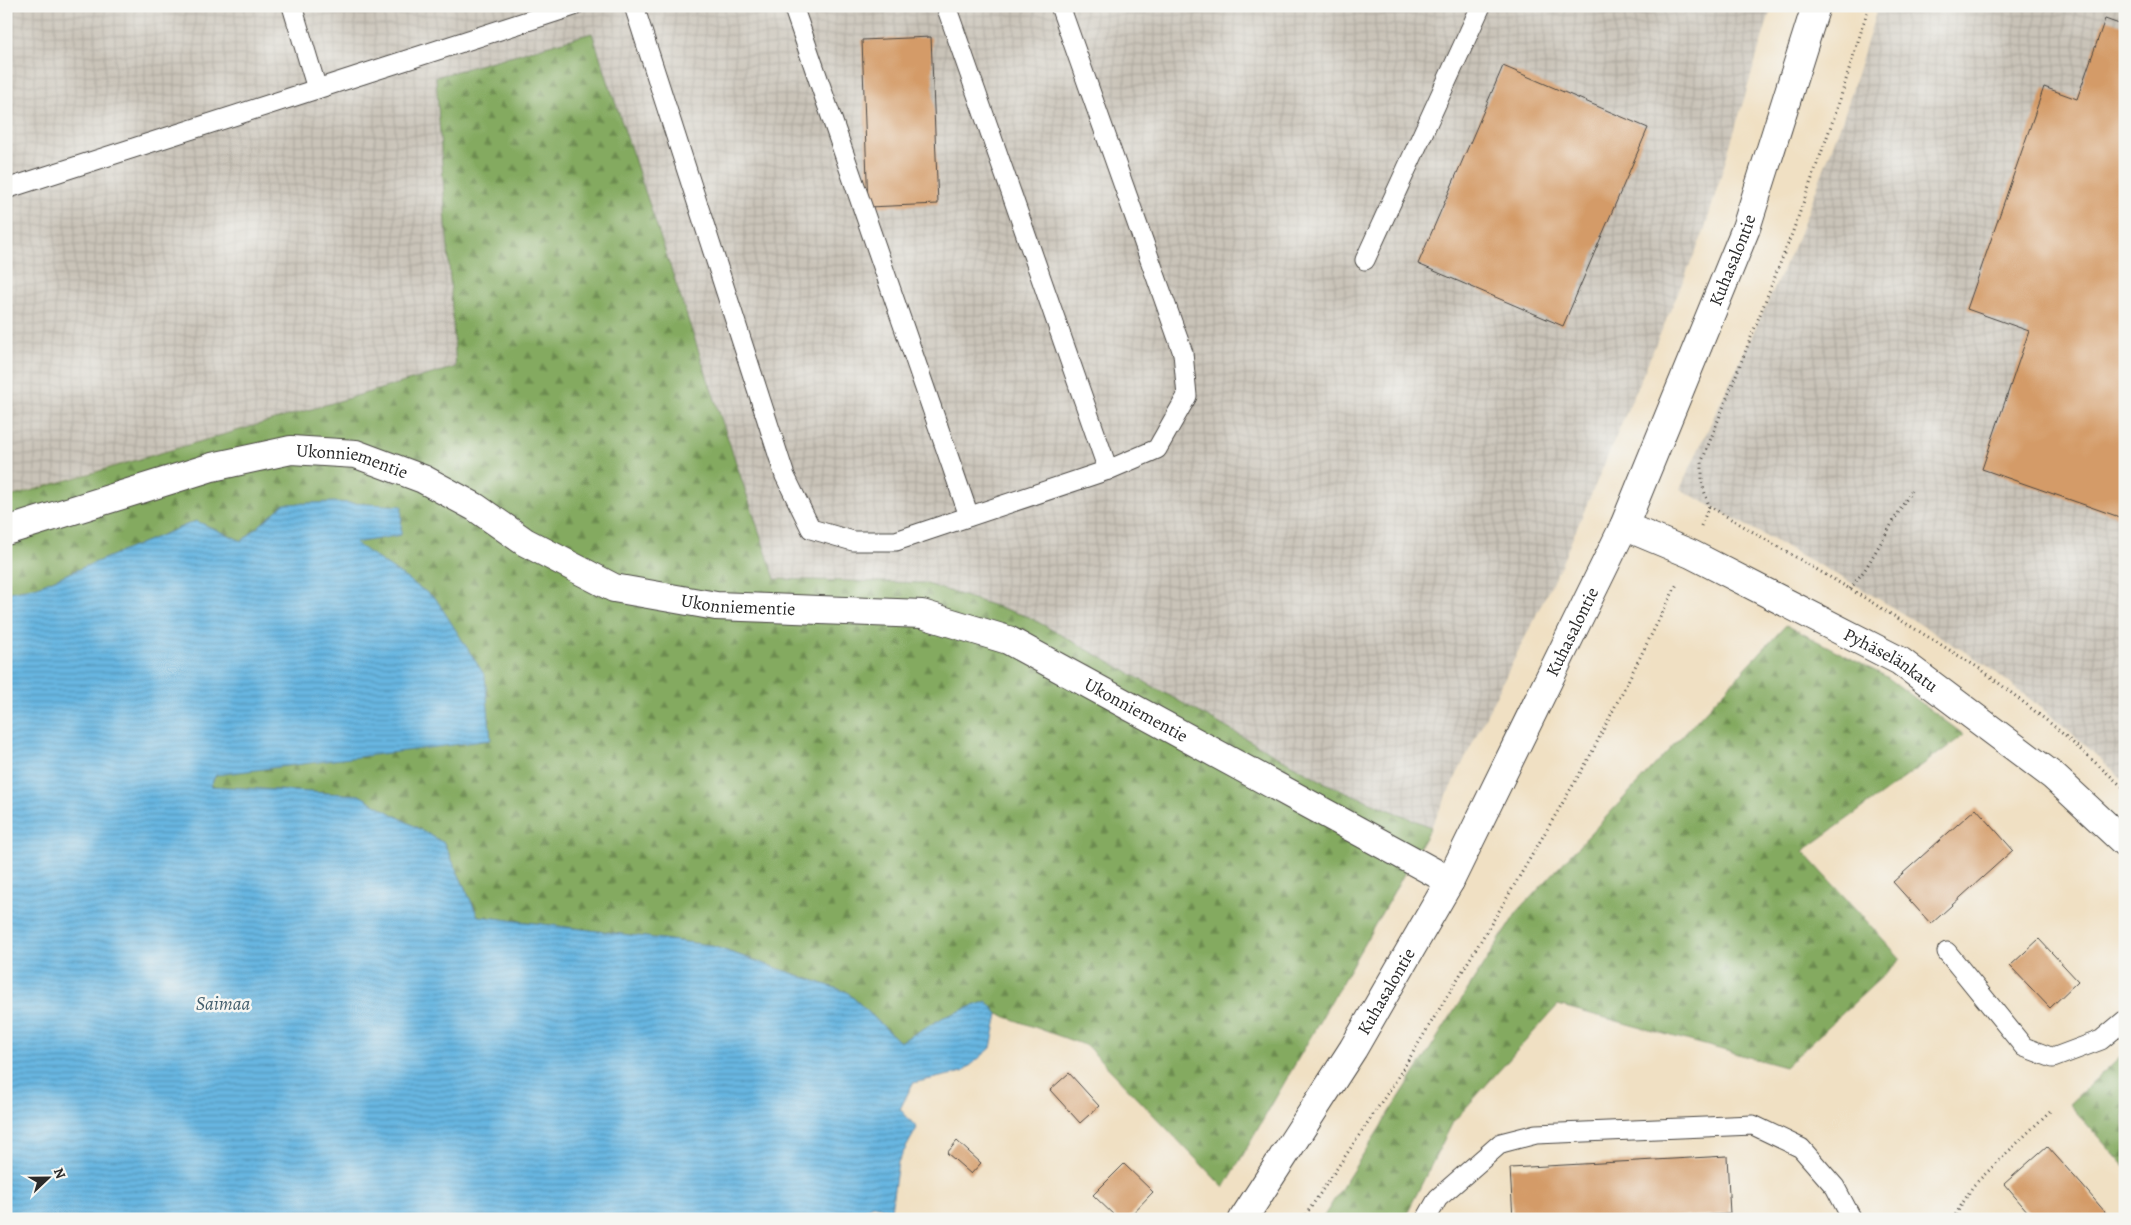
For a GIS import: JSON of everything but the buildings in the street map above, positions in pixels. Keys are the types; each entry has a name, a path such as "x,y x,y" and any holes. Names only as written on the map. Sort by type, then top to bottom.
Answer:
{"street":[{"name":"Kuhasalontie","path":"1243,1219 1353,1049 1450,881 1624,526 1746,228 1816,6"},
{"name":"Ukonniementie","path":"6,531 212,467 291,450 356,454 431,484 475,507 524,542 614,588 716,606 922,614 1008,640 1450,881"},
{"name":"Pyhäselänkatu","path":"1624,526 1691,554 1900,661 2053,776 2125,843"}],"lane":[{"path":"292,6 317,89"},
{"path":"6,189 574,6"},
{"path":"634,6 785,476 811,529 853,541 896,540 1108,470 1157,449 1187,396 1183,353 1060,6"},
{"path":"793,6 969,516"},
{"path":"946,6 1108,470"},
{"path":"1365,260 1481,6"},
{"path":"1947,952 2024,1047 2053,1058 2101,1040 2125,1020"},
{"path":"1426,1219 1438,1198 1501,1143 1536,1134 1753,1125 1801,1148 1835,1187 1852,1219"}],"path":[{"path":"1303,1219 1395,1082 1589,758 1667,606 1691,554 1709,506 1702,484 1702,461 1799,213 1836,112 1869,6"},
{"path":"1850,589 1866,568 1911,491"},
{"path":"1953,1219 1973,1186 2050,1111"}],"shaded area":[{"path":"6,6 1772,6 1704,232 1561,565 1431,827 1327,784 923,583 775,579 592,33 436,77 456,367 6,497"},
{"path":"1878,6 2125,6 2125,781 2058,721 1985,664 1859,587 1680,489 1799,235 1845,113"}],"green space":[{"path":"592,33 775,579 924,583 1029,617 1327,784 1431,827 1224,1188 1087,1046 998,1014 987,1001 944,1017 900,1042 847,992 709,945 478,916 444,843 359,795 210,786 216,775 436,599 354,543 284,504 242,541 196,521 38,586 6,593 6,498 456,367 436,77"},
{"path":"1786,625 1887,677 1964,735 1803,851 1901,959 1785,1067 1558,1005 1453,1122 1404,1219 1322,1219 1517,912"},
{"path":"2125,1052 2125,1167 2069,1104"}],"water":[{"name":"Saimaa","path":"334,502 402,506 401,535 355,543 436,599 485,676 491,740 216,775 210,786 359,795 444,843 478,916 709,945 847,992 900,1042 944,1017 987,1001 998,1014 991,1048 963,1072 913,1083 900,1109 917,1128 898,1162 891,1210 874,1205 842,1219 6,1219 6,593 38,586 196,521 242,541 284,504"}]}
